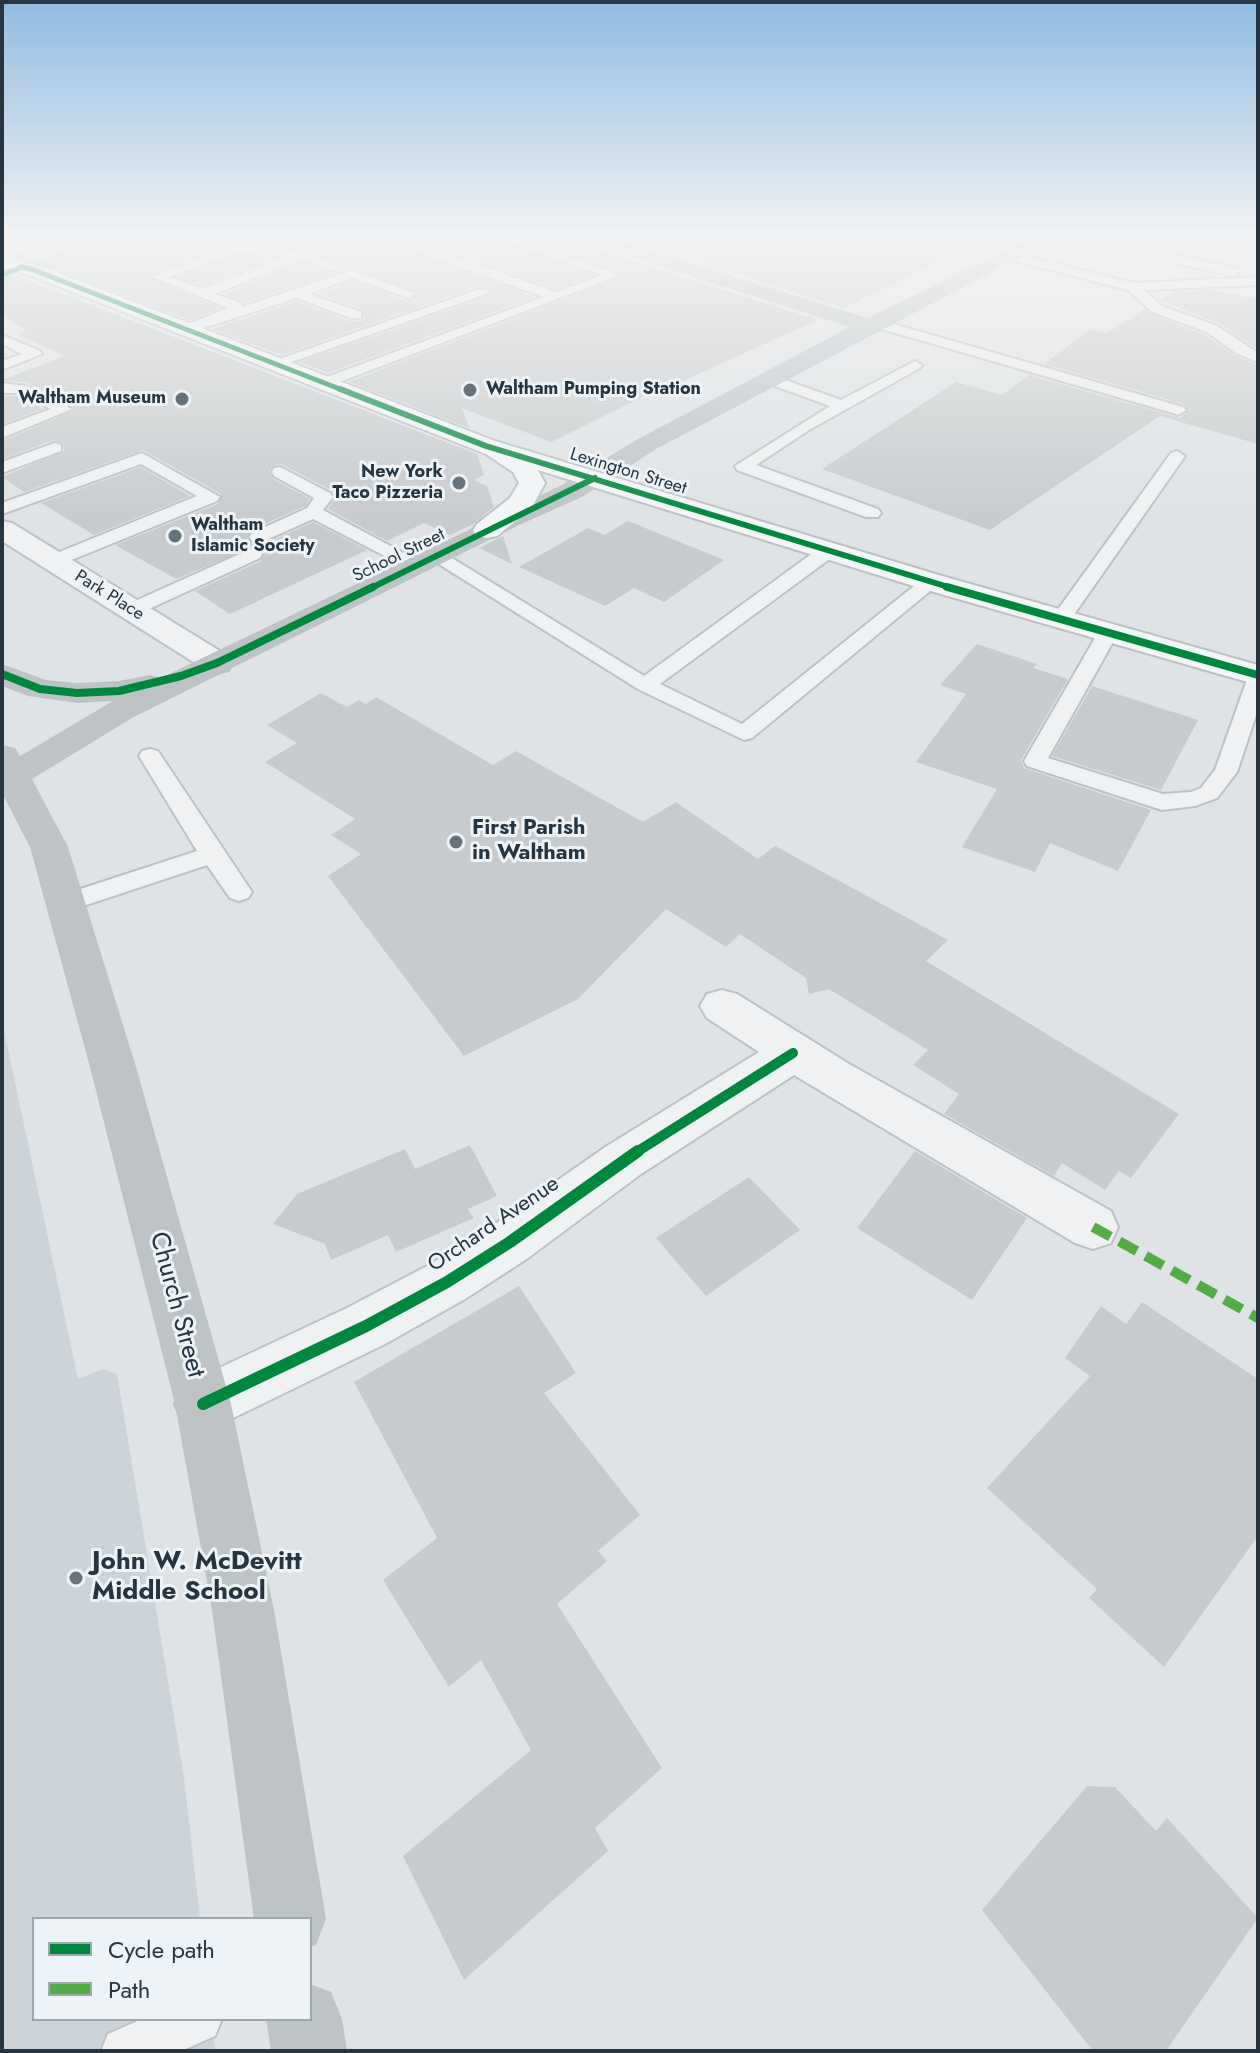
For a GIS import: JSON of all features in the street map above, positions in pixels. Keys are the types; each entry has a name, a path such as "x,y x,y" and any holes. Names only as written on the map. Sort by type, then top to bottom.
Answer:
{"main road":[{"name":"Lexington Street","path":"190,330 486,446 931,582 1258,676"},
{"path":"486,446 523,467 532,477 521,503 487,530"}],"street":[{"name":"School Street","path":"5,772 120,711 595,478 647,444 861,330"},
{"name":"Park Place","path":"2,529 217,663"},
{"path":"2,674 40,689 98,693 161,682 217,663"},
{"name":"Church Street","path":"5,772 49,847 113,1067 203,1404 248,1639 290,1917"},
{"path":"722,1006 793,1053 1093,1227"},
{"name":"Orchard Avenue","path":"203,1404 366,1326 447,1282 510,1242 624,1160 793,1053"},
{"path":"304,2021 309,2051"}],"lane":[{"path":"275,363 373,330"},
{"path":"324,383 468,330"},
{"path":"893,330 1178,410"},
{"path":"1213,330 1242,351 1258,358"},
{"path":"2,339 35,354 2,366"},
{"path":"872,513 743,466 842,405 915,365"},
{"path":"769,379 842,405"},
{"path":"2,388 22,389 64,409 2,433"},
{"path":"2,468 55,448"},
{"path":"1061,619 1177,456"},
{"path":"2,509 142,458 211,497 54,561"},
{"path":"131,610 313,512 324,497 280,472"},
{"path":"313,512 426,560 645,685 744,733 931,582"},
{"path":"645,685 828,551"},
{"path":"1108,633 1035,761 1162,802 1195,799 1209,793 1226,772 1258,676"},
{"path":"150,756 239,892"},
{"path":"65,903 212,855"},
{"path":"125,2051 193,2021"}],"shaded area":[{"name":"John W. McDevitt Middle School","path":"2,1021 78,1379 103,1369 117,1374 184,1777 200,1917 32,1917 32,2021 212,2021 215,2051 2,2051"}],"building":[{"path":"155,330 477,454 484,475 474,480 487,486 494,507 473,524 450,535 424,523 387,541 328,509 336,497 331,490 281,464 274,465 269,471 273,479 310,499 305,506 251,530 246,537 250,543 265,544 313,522 367,550 230,614 195,591 261,561 265,553 255,546 176,579 115,545 218,504 221,494 143,450 24,492 2,477 64,451 63,443 54,440 2,459 2,441 75,410 73,406 28,383 2,380 65,356 18,334 27,331"},
{"path":"214,330 353,330 281,355"},
{"path":"392,330 446,330 328,373 299,362"},
{"path":"484,330 796,330 676,384 671,383 551,442 462,408 469,428 349,382"},
{"path":"1090,330 1107,333 1112,330 1192,330 1206,335 1235,356 1258,365 1258,444 1160,416 990,530 822,469 956,382 1002,395 1029,375 1180,418 1189,410 1184,404 1044,364"},
{"path":"1228,330 1258,330 1258,349"},
{"path":"2,396 18,396 43,409 2,424"},
{"path":"141,467 190,496 94,535 41,503"},
{"path":"628,521 724,560 664,602 634,588 605,606 519,567 588,528 604,535"},
{"path":"503,536 512,564 479,548"},
{"path":"977,644 1037,664 1033,668 1068,679 1021,760 1024,768 1151,810 1118,871 1050,843 1035,872 962,847 997,789 916,762 966,694 940,685"},
{"path":"1092,686 1198,720 1161,790 1052,756"},
{"path":"321,693 347,707 359,700 366,704 376,697 493,765 516,751 643,822 676,802 758,859 775,846 948,940 926,961 1179,1114 1131,1178 1119,1171 1105,1190 1062,1163 1054,1176 944,1114 959,1094 913,1065 928,1050 829,989 809,994 806,978 740,934 726,947 666,909 578,999 464,1056 328,876 361,854 331,835 355,819 265,762 297,743 267,725"},
{"path":"470,1145 497,1196 468,1209 474,1218 396,1252 388,1235 331,1260 325,1244 273,1224 297,1194 405,1149 415,1169"},
{"path":"915,1151 1027,1218 972,1300 857,1228"},
{"path":"749,1177 800,1230 706,1296 656,1238"},
{"path":"519,1286 576,1373 544,1393 640,1515 598,1551 607,1561 557,1604 662,1768 595,1828 608,1851 464,1980 403,1856 531,1750 481,1660 449,1687 383,1580 437,1538 354,1382"},
{"path":"1142,1302 1258,1379 1258,1536 1164,1667 1089,1598 1097,1589 987,1488 1090,1376 1065,1358 1101,1306 1126,1324"},
{"path":"1087,1786 1115,1787 1156,1831 1167,1818 1258,1918 1166,2051 1093,2051 982,1910"}],"marked path":[{"path":"1093,1227 1258,1318"}],"cycle path":[{"path":"187,330 486,446 931,582 1258,675"},
{"path":"2,674 40,689 77,693 119,691 181,676 217,663 595,478"},
{"path":"203,1404 366,1326 447,1282 510,1242 624,1160 793,1053"}],"place":[{"name":"Waltham Pumping Station","path":"470,390"},
{"name":"Waltham Museum","path":"182,399"},
{"name":"New York Taco Pizzeria","path":"459,483"},
{"name":"Waltham Islamic Society","path":"175,536"},
{"name":"First Parish in Waltham","path":"456,842"},
{"name":"John W. McDevitt Middle School","path":"76,1578"}]}
